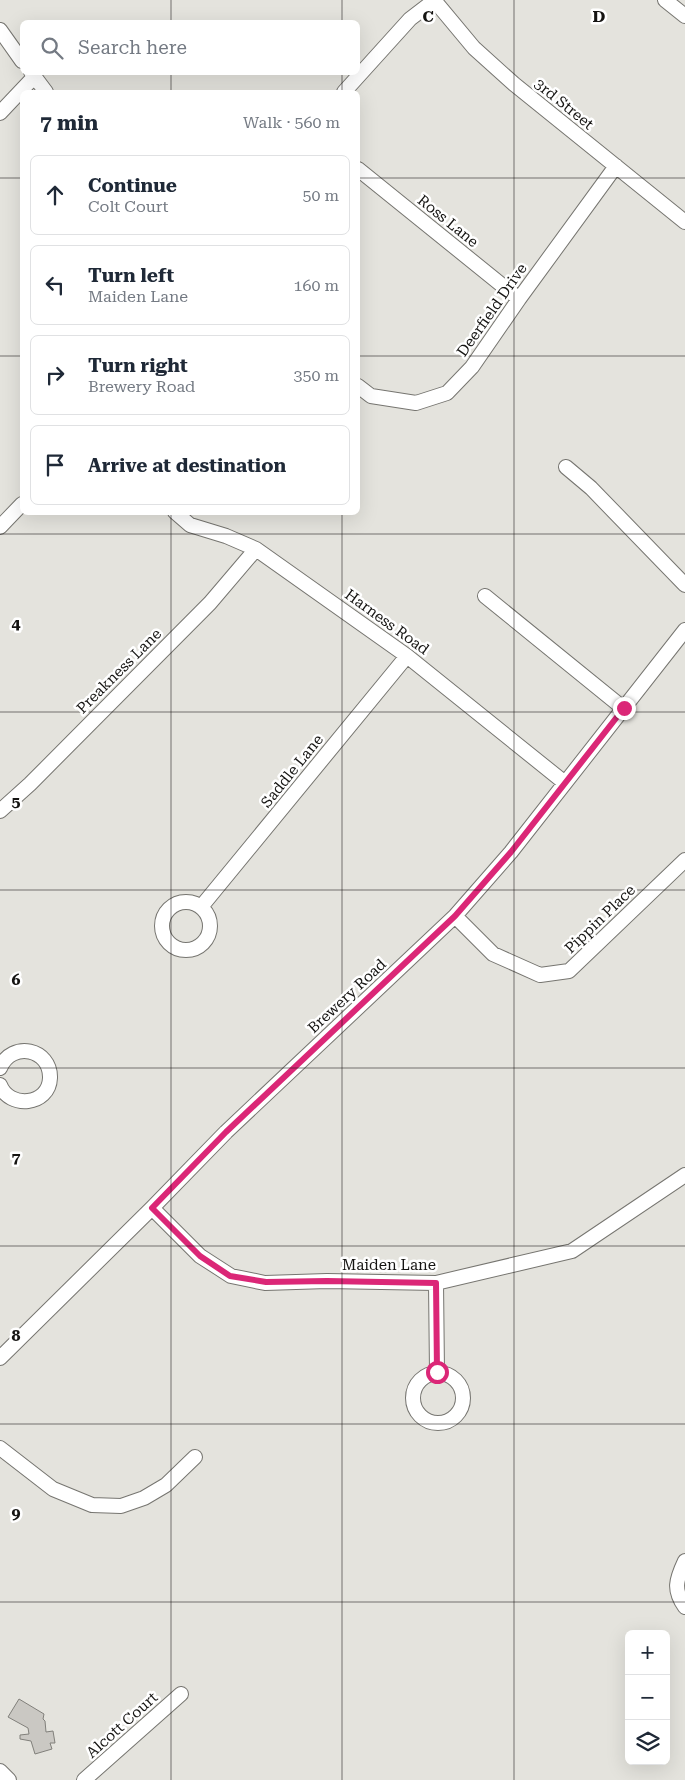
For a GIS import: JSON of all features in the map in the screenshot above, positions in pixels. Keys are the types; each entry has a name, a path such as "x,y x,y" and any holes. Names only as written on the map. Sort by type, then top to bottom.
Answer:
{"street":[{"path":"360,74 410,19 434,0"},
{"name":"3rd Street","path":"434,0 474,48 514,84 685,222"},
{"path":"665,0 685,16"},
{"path":"0,30 20,58"},
{"path":"0,113 33,75 44,90"},
{"path":"346,90 359,75"},
{"name":"Deerfield Drive","path":"360,388 371,396 416,402 447,393 472,368 519,299 616,166"},
{"name":"Ross Lane","path":"360,171 519,299"},
{"path":"566,467 591,488 685,585"},
{"path":"0,527 20,506"},
{"name":"Harness Road","path":"178,515 190,525 226,536 256,549 407,656 565,782"},
{"name":"Preakness Lane","path":"0,811 30,784 210,603 256,549"},
{"path":"485,596 624,708"},
{"name":"Brewery Road","path":"0,1358 226,1132 455,916 511,852 685,630"},
{"name":"Saddle Lane","path":"201,907 407,656"},
{"name":"Pippin Place","path":"455,916 493,954 540,975 569,971 685,860"},
{"path":"0,1068 6,1058 13,1053 31,1051 42,1058 48,1066 50,1078 48,1087 42,1094 36,1100 27,1102 18,1102 10,1098 0,1087"},
{"name":"Maiden Lane","path":"152,1208 200,1256 230,1276 266,1282 436,1283 572,1251 685,1175"},
{"path":"436,1283 437,1372"},
{"path":"0,1448 53,1489 92,1505 121,1506 144,1498 166,1485 196,1457"},
{"path":"685,1561 676,1586 680,1601 685,1607"},
{"name":"Alcott Court","path":"84,1780 181,1694"},
{"path":"0,1772 8,1780"}],"building":[{"path":"19,1699 44,1714 43,1719 46,1732 53,1731 55,1743 50,1743 52,1749 35,1754 31,1741 20,1739 20,1735 29,1734 28,1728 8,1717"}],"route":[{"path":"437,1372 436,1283 266,1282 230,1276 200,1256 152,1208 226,1132 455,916 511,852 624,708"}]}
